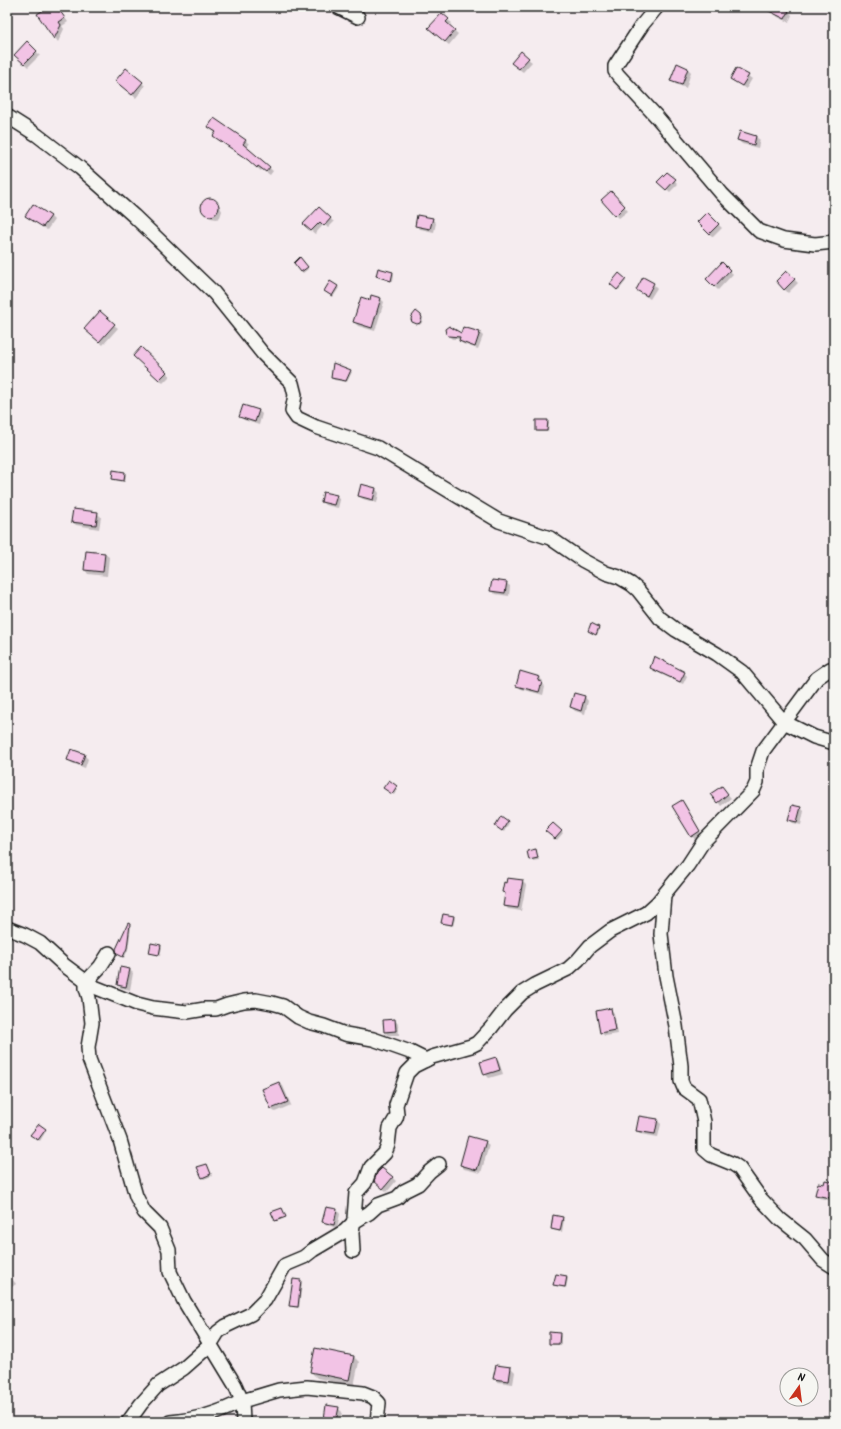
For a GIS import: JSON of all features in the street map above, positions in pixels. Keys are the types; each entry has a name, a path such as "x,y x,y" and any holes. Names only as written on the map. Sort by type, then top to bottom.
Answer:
{"street":[{"path":"338,7 358,16"},
{"path":"657,7 642,25 615,66 615,71 618,75 656,116 722,194 759,231 784,240 815,244 834,242"},
{"path":"7,116 37,135 80,168 134,216 214,293 263,354 292,383 295,395 292,411 297,418 316,427 378,448 499,521 550,538 582,560 631,584 638,590 660,618 676,630 717,654 742,672 784,722 814,737 834,744"},
{"path":"353,1251 352,1233 356,1193 364,1183 371,1167 386,1153 390,1128 396,1118 396,1105 407,1073 414,1066 426,1060 477,1043 505,1010 522,994 535,985 572,966 590,946 610,931 646,913 664,895 688,865 703,842 755,787 757,769 761,756 817,678 830,669 834,669"},
{"path":"772,708 795,707"},
{"path":"664,895 661,934 666,976 676,1026 681,1066 680,1081 684,1088 699,1099 704,1122 704,1149 711,1155 739,1168 761,1199 780,1219 804,1239 823,1260 834,1267"},
{"path":"7,928 40,943 64,965 92,986 137,1004 153,1008 187,1012 216,1009 244,1001 256,1000 272,1003 282,1006 298,1017 309,1022 345,1034 373,1039 410,1052 426,1060"},
{"path":"109,953 100,967 86,982 92,1023 88,1053 120,1140 133,1190 141,1207 160,1228 169,1250 170,1272 184,1302 235,1385 242,1401 242,1422"},
{"path":"128,1422 141,1404 158,1385 184,1368 210,1345 221,1329 251,1314 265,1300 285,1265 304,1257 345,1231 354,1222 369,1213 378,1205 397,1198 404,1191 418,1184 429,1172 440,1164"},
{"path":"170,1422 189,1420 226,1410 242,1401 279,1390 307,1387 363,1393 379,1403 377,1422"}],"building":[{"path":"49,7 57,7 65,18 59,22 61,25 54,39 37,14"},
{"path":"761,7 781,7 789,11 785,19"},
{"path":"442,13 449,19 446,22 455,30 445,42 428,28"},
{"path":"27,41 37,51 24,64 14,55"},
{"path":"521,51 529,58 519,69 511,63"},
{"path":"677,63 688,68 682,85 670,81"},
{"path":"126,68 143,82 132,95 115,81"},
{"path":"736,68 749,75 742,86 730,79"},
{"path":"214,118 246,140 243,144 270,167 266,172 258,166 257,168 213,136 216,132 208,127"},
{"path":"740,131 756,136 754,145 737,140"},
{"path":"667,172 676,179 666,190 657,182"},
{"path":"611,191 625,206 615,216 601,200"},
{"path":"210,198 216,201 219,207 216,213 210,216 204,213 201,207 204,201"},
{"path":"33,204 51,216 43,227 25,216"},
{"path":"319,207 331,218 324,226 320,222 311,231 303,224"},
{"path":"707,212 719,224 709,234 697,222"},
{"path":"417,215 433,218 430,229 415,226"},
{"path":"300,257 308,267 301,272 294,263"},
{"path":"722,262 730,270 714,287 706,279"},
{"path":"378,268 393,272 391,281 376,276"},
{"path":"786,271 795,279 784,290 776,281"},
{"path":"619,273 626,279 617,290 610,284"},
{"path":"643,277 654,283 647,296 636,290"},
{"path":"330,281 338,286 332,296 324,291"},
{"path":"371,295 381,298 372,328 353,322 361,297 370,300"},
{"path":"100,311 115,324 99,342 84,329"},
{"path":"416,311 422,318 420,323 417,324 412,322 411,319"},
{"path":"449,326 461,333 463,327 480,332 475,347 459,341 460,337 448,336 445,329"},
{"path":"141,347 167,372 159,380 133,356"},
{"path":"333,363 351,370 346,381 331,378"},
{"path":"243,405 259,410 255,422 239,417"},
{"path":"536,420 548,420 547,431 536,431"},
{"path":"113,470 125,472 124,481 112,479"},
{"path":"361,484 376,488 373,500 358,496"},
{"path":"323,492 337,495 334,505 321,502"},
{"path":"73,509 98,512 96,525 71,522"},
{"path":"86,551 105,553 103,572 84,570"},
{"path":"492,580 507,582 505,593 490,591"},
{"path":"591,623 599,627 596,635 588,631"},
{"path":"654,656 685,672 680,682 650,668"},
{"path":"520,671 540,677 538,681 542,682 539,692 516,686"},
{"path":"574,693 585,696 581,711 570,707"},
{"path":"71,749 85,754 81,765 67,760"},
{"path":"389,780 397,786 392,794 383,788"},
{"path":"722,786 728,794 717,803 710,794"},
{"path":"682,800 700,831 691,837 672,806"},
{"path":"792,805 801,807 797,822 788,820"},
{"path":"501,816 508,821 502,831 495,826"},
{"path":"553,823 562,831 555,839 545,831"},
{"path":"536,849 538,858 529,860 527,851"},
{"path":"507,878 523,880 518,908 503,906 505,893 502,892 504,882 506,883"},
{"path":"443,914 454,916 452,925 441,923"},
{"path":"128,923 130,924 127,948 123,957 117,954 116,949"},
{"path":"151,943 161,945 159,955 149,953"},
{"path":"120,967 130,969 126,987 117,985"},
{"path":"611,1008 615,1030 600,1033 596,1011"},
{"path":"395,1019 396,1031 384,1032 383,1020"},
{"path":"496,1057 500,1070 484,1075 480,1062"},
{"path":"279,1082 288,1102 271,1109 262,1089"},
{"path":"639,1116 658,1119 655,1134 636,1131"},
{"path":"39,1124 46,1129 38,1140 30,1135"},
{"path":"468,1136 486,1141 477,1170 460,1165"},
{"path":"207,1164 211,1174 202,1178 197,1167"},
{"path":"382,1168 393,1177 383,1189 374,1181 377,1173"},
{"path":"825,1180 834,1182 830,1198 815,1195 818,1183 824,1184"},
{"path":"326,1207 337,1209 334,1225 322,1222"},
{"path":"282,1208 286,1217 275,1221 271,1212"},
{"path":"553,1215 563,1217 560,1231 551,1229"},
{"path":"556,1274 567,1276 565,1287 553,1285"},
{"path":"293,1279 301,1280 298,1307 289,1306"},
{"path":"549,1332 560,1333 559,1344 549,1344"},
{"path":"315,1348 354,1356 349,1380 310,1372"},
{"path":"496,1365 511,1367 509,1381 493,1379"},
{"path":"326,1405 339,1407 336,1421 324,1419"}]}
